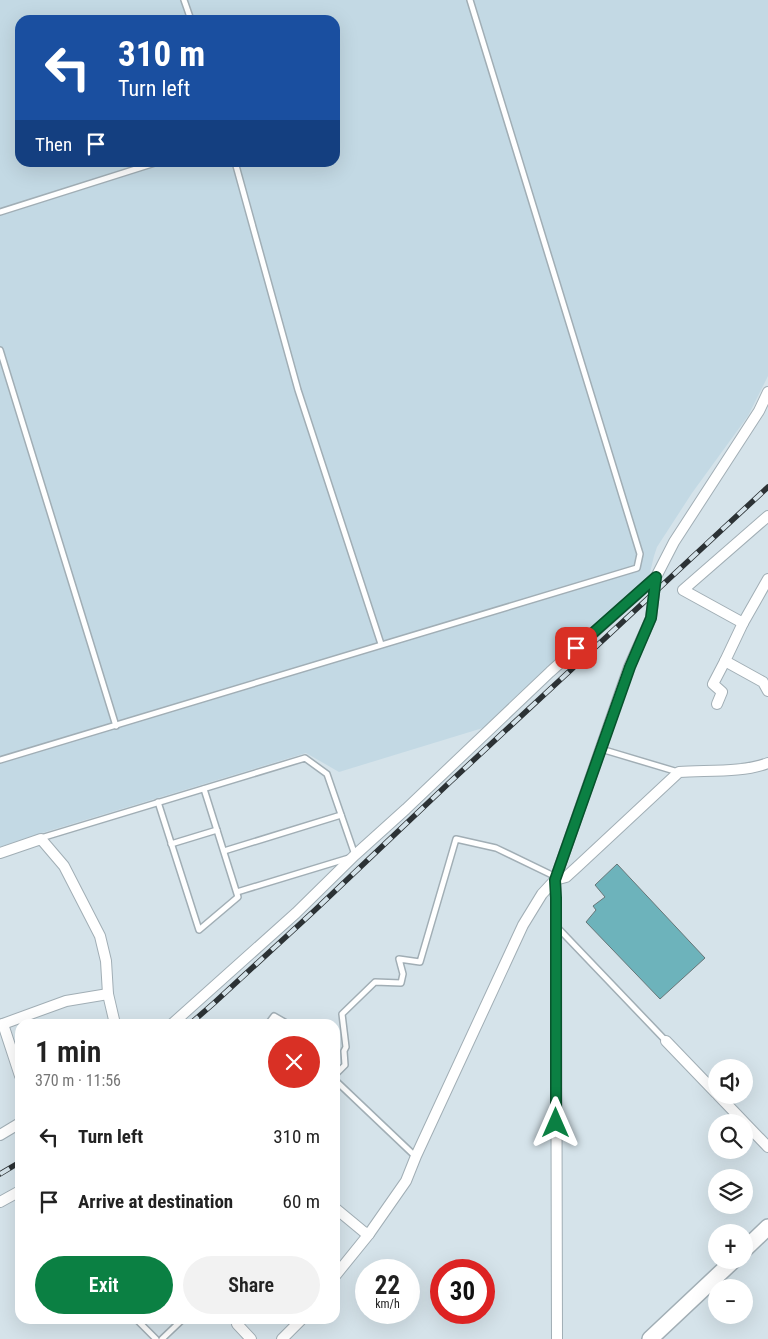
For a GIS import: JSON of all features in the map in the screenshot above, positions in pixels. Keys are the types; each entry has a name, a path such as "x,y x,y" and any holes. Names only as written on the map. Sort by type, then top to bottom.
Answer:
{"main road":[{"path":"753,1241 768,1227"},
{"path":"650,1339 724,1269"}],"street":[{"path":"557,1339 555,880 630,667 651,618 656,577 674,542 759,412 768,392"},
{"path":"743,623 683,590 768,516"},
{"path":"178,1019 296,913 353,856 406,809 550,672 656,577"},
{"path":"717,704 722,692 713,684 743,623 768,579"},
{"path":"725,661 763,682 768,691"},
{"path":"340,1270 369,1234 406,1181 523,925 542,894 555,880 566,877 679,772 759,767 768,763"},
{"path":"0,853 41,839 64,866 100,936 106,961 108,994 114,1019"},
{"path":"15,1019 66,1001 108,994"},
{"path":"15,1019 1,1024 15,1062"},
{"path":"666,1041 708,1085"},
{"path":"727,1104 768,1147"},
{"path":"0,1135 15,1126"},
{"path":"0,1202 15,1194"},
{"path":"340,1212 369,1234"},
{"path":"237,1324 251,1339"},
{"path":"282,1339 297,1324"}],"lane":[{"path":"184,0 189,15"},
{"path":"0,760 637,568 640,554 470,0"},
{"path":"0,212 142,167"},
{"path":"236,167 298,390 381,644"},
{"path":"0,350 116,726"},
{"path":"601,749 679,772"},
{"path":"41,839 304,758 327,774 353,856 237,892"},
{"path":"158,802 199,930 238,897 204,789"},
{"path":"224,851 341,815"},
{"path":"171,844 217,830"},
{"path":"340,1070 345,1064 344,1051 346,1047 342,1014 375,982 401,983 403,974 399,959 420,962 456,839 496,848 554,876 555,880"},
{"path":"556,926 666,1041"},
{"path":"340,1085 416,1156"},
{"path":"141,1324 156,1339"},
{"path":"162,1339 178,1324"}],"shaded area":[{"path":"0,0 768,0 768,376 748,416 692,493 657,547 648,581 486,727 339,772 306,753 0,847"}],"building":[{"path":"617,864 705,958 660,999 586,922 596,910 593,906 605,897 595,885"}],"railway":[{"path":"196,1019 768,487"},
{"path":"0,1174 15,1165"}],"route":[{"path":"556,1123 555,880 630,667 651,618 656,577 576,648"}]}
